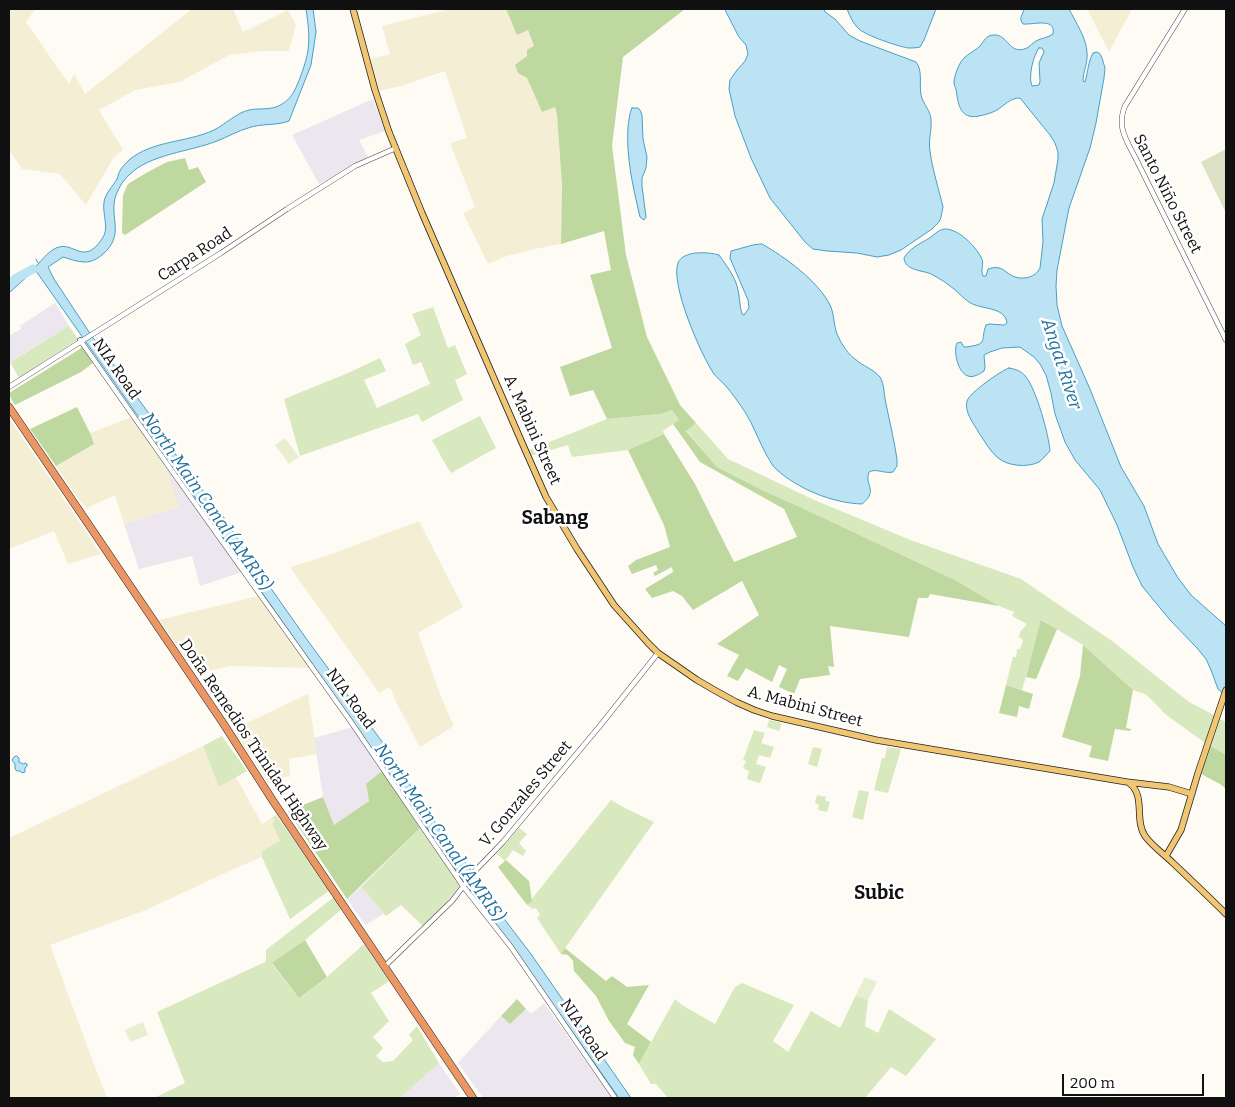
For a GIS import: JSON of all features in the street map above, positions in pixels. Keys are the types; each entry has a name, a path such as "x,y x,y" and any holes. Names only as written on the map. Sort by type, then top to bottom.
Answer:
{"highway":[{"name":"Doña Remedios Trinidad Highway","path":"9,407 223,722 273,801 473,1098"}],"main road":[{"name":"A. Mabini Street","path":"352,9 375,90 396,148 422,213 546,496 577,549 614,605 658,653 716,691 736,702 772,716 876,740 1127,782 1169,787 1192,794"},
{"path":"1166,856 1181,830 1226,690"},
{"path":"1127,782 1134,787 1138,794 1140,826 1145,835 1154,846 1226,914"}],"street":[{"name":"Santo Niño Street","path":"1185,9 1125,106 1122,112 1121,126 1226,340"},
{"name":"Carpa Road","path":"9,387 356,166 396,148"},
{"name":"NIA Road","path":"82,340 464,885 511,947 615,1098"},
{"name":"V. Gonzales Street","path":"385,966 452,901 475,871 503,842 599,727 658,653"}],"shaded area":[{"path":"9,9 35,9 26,22 69,84 74,74 85,94 192,9 233,9 243,32 288,10 296,25 289,51 263,51 229,55 180,82 135,90 99,110 123,150 114,157 86,205 60,174 22,169 9,150"},
{"path":"450,9 506,9 517,35 528,30 534,46 518,73 527,78 542,112 555,107 562,185 561,244 507,256 488,264 463,213 475,207 450,143 467,138 445,71 401,86 379,91 371,59 390,54 382,26"},
{"path":"1087,9 1131,9 1109,52"},
{"path":"373,99 385,131 359,140 368,157 350,169 319,184 292,135"},
{"path":"55,303 69,326 9,362 9,336 21,329 20,326"},
{"path":"132,417 166,468 179,507 124,524 115,495 87,508 79,500 56,466 94,444 90,433"},
{"path":"9,418 101,554 68,564 54,531 9,549"},
{"path":"166,468 242,572 200,586 192,556 139,569 124,524 178,507"},
{"path":"419,521 463,607 418,633 454,726 420,747 390,687 379,693 290,567 329,555"},
{"path":"258,596 311,668 231,666 197,674 159,620"},
{"path":"308,694 317,754 289,759 290,776 268,782 234,729"},
{"path":"353,727 382,771 366,785 369,801 334,825 323,797 314,738"},
{"path":"203,746 219,787 236,777 262,824 272,818 276,820 272,824 280,841 262,851 262,857 146,910 50,945 107,1098 9,1098 9,838"},
{"path":"361,887 384,914 365,925 347,899"},
{"path":"544,1003 612,1098 483,1098 458,1063 501,1016 510,1024 526,1009 531,1014"},
{"path":"439,1063 460,1094 454,1098 400,1098"}],"green space":[{"path":"506,9 685,9 623,57 612,146 626,255 647,337 680,405 696,423 686,431 717,467 764,491 955,580 999,606 930,594 928,598 918,598 909,637 830,626 834,667 828,666 830,675 800,679 794,694 779,687 787,669 779,665 772,682 746,668 738,681 727,676 739,655 717,644 759,615 742,581 693,610 682,596 673,591 652,598 645,589 673,572 672,567 655,576 653,573 658,570 656,565 632,574 628,566 636,560 670,547 664,525 628,450 664,434 695,484 734,562 797,537 784,509 700,462 673,424 679,420 672,410 660,414 607,419 593,390 570,396 560,367 612,348 590,275 611,270 604,231 561,244 562,185 557,115 555,107 542,112 527,78 518,73 515,65 527,56 527,50 534,46 528,30 517,35"},
{"path":"1226,149 1226,210 1225,211 1201,162"},
{"path":"185,158 189,170 198,167 206,182 125,235 122,233 123,195 128,184 167,162"},
{"path":"433,307 448,348 455,345 467,374 455,380 463,400 422,422 418,414 300,456 284,399 380,358 386,371 364,380 377,408 430,384 421,362 413,365 405,344 421,335 412,314"},
{"path":"69,326 78,339 19,378 10,362"},
{"path":"82,345 93,363 81,372 15,405 9,393 80,349"},
{"path":"77,407 94,444 56,466 30,429"},
{"path":"672,410 679,420 663,431 664,434 628,450 572,457 568,445 530,456 527,451 607,419 659,414"},
{"path":"480,416 496,448 451,473 432,440"},
{"path":"696,423 728,459 812,499 913,541 1021,579 1112,641 1189,702 1214,715 1205,743 1165,714 1145,694 1133,690 1083,645 1042,620 1022,690 1006,685 1013,657 1016,657 1017,649 1020,649 1023,640 1019,637 1020,632 1027,624 1012,616 1014,612 999,606 955,580 764,491 717,467 686,430"},
{"path":"285,438 299,457 289,464 275,445"},
{"path":"1041,620 1057,629 1036,679 1026,677"},
{"path":"1083,645 1133,690 1126,728 1131,729 1130,731 1115,729 1108,761 1089,757 1092,746 1062,737 1080,676"},
{"path":"1006,685 1033,694 1029,709 1019,706 1017,717 999,713"},
{"path":"1220,719 1226,722 1226,755 1211,746"},
{"path":"769,720 782,723 779,731 767,727"},
{"path":"754,730 765,733 761,743 774,747 770,758 759,755 756,764 766,767 760,783 747,779 749,771 743,768 746,761 743,760"},
{"path":"222,736 247,771 219,787 203,746"},
{"path":"1211,746 1226,755 1226,789 1201,774"},
{"path":"813,747 822,749 817,767 808,764"},
{"path":"887,747 901,749 888,793 874,790 882,758 885,758"},
{"path":"382,771 420,828 347,899 288,811 323,797 334,825 369,801 366,784"},
{"path":"859,790 869,792 863,820 852,817"},
{"path":"817,795 826,797 825,800 830,802 827,812 818,810 819,805 815,803"},
{"path":"611,800 654,822 561,954 537,918 540,915 536,908 533,909 527,905"},
{"path":"276,815 330,890 290,919 262,857 262,851 280,841 272,824 276,820 272,818"},
{"path":"420,828 460,885 439,913 424,927 401,905 386,916 361,887"},
{"path":"519,828 527,834 519,843 526,851 523,856 513,850 505,861 497,854"},
{"path":"506,860 529,881 532,901 527,905 498,867"},
{"path":"334,897 342,909 305,940 272,964 299,998 327,977 364,944 389,981 371,993 389,1021 373,1037 383,1048 376,1056 383,1062 393,1061 413,1040 409,1035 417,1026 439,1063 400,1098 154,1098 185,1083 157,1012 265,962 266,950"},
{"path":"305,940 327,977 299,998 272,963"},
{"path":"565,948 606,981 612,976 627,987 649,985 627,1024 651,1042 639,1064 633,1055 635,1047 625,1043 609,1021 596,996 574,971 573,961 568,955 561,954"},
{"path":"865,977 877,982 868,1000 856,995"},
{"path":"742,983 794,1005 773,1041 788,1052 811,1011 840,1028 856,995 868,1000 865,1026 878,1033 889,1009 936,1039 906,1076 891,1067 865,1098 668,1098 656,1084 651,1084 639,1064 675,999 715,1024 735,987"},
{"path":"517,999 526,1009 510,1024 501,1016"},
{"path":"143,1022 148,1035 130,1042 125,1030"}],"water":[{"name":"North Main Canal (AMRIS)","path":"306,9 313,9 316,32 311,65 289,121 248,128 206,145 148,162 138,168 120,186 116,195 114,206 115,234 109,248 92,261 79,262 63,257 48,267 93,338 101,346 161,430 182,465 219,510 251,560 308,641 397,762 451,848 462,857 631,1098 619,1098 459,875 36,271 31,273 9,293 9,286 33,269 52,250 62,246 84,252 95,247 102,239 106,226 104,207 107,193 117,179 121,169 129,160 159,145 214,130 244,111 276,107 288,100 299,81 309,45"},
{"path":"725,9 824,9 849,35 916,62 920,73 921,95 931,117 930,151 943,207 939,222 932,229 901,250 877,257 813,249 805,242 770,198 751,158 735,116 729,89 730,80 745,61 748,54 746,45 739,37"},
{"path":"847,9 936,9 920,47 908,48 863,32 855,25"},
{"name":"Angat River","path":"1024,9 1069,9 1085,42 1087,60 1083,81 1085,82 1093,53 1097,52 1100,54 1105,68 1090,148 1069,208 1057,270 1057,305 1062,326 1090,389 1121,467 1144,506 1158,544 1178,578 1191,595 1226,626 1226,696 1218,689 1206,659 1142,586 1117,525 1100,490 1075,460 1065,442 1055,414 1046,375 1040,364 1020,347 1002,348 984,355 984,371 972,376 964,374 957,361 957,343 961,342 964,347 978,345 982,341 986,325 1004,325 1007,323 1005,318 997,311 974,305 940,279 911,268 905,262 904,258 911,249 938,231 945,229 961,235 975,248 982,260 983,276 986,276 988,269 1000,268 1015,277 1026,278 1036,274 1040,268 1043,242 1042,219 1054,183 1058,159 1055,143 1020,98 1010,100 990,113 973,117 968,116 961,110 954,83 962,60 978,48 989,36 999,36 1012,47 1021,50 1053,34 1051,25 1043,23 1023,24 1021,18","holes":["1039,48 1042,48 1044,52 1039,63 1039,85 1032,86 1031,72 1033,61"]},
{"path":"632,108 638,108 642,115 643,139 647,157 646,168 642,178 646,217 644,220 640,217 629,161 628,127"},
{"path":"762,244 781,256 818,287 830,305 837,334 844,347 861,364 880,377 896,452 897,466 893,472 869,472 870,495 862,504 839,501 816,494 794,483 772,465 745,412 708,365 688,319 678,287 678,263 681,259 697,253 719,255 736,282 741,311 744,315 749,308 748,300 730,258 731,251"},
{"path":"1009,368 1022,373 1030,383 1045,424 1050,451 1039,462 1034,464 1012,464 998,458 979,433 967,409 967,401 973,393 993,377"},
{"path":"17,756 19,762 27,764 25,772 22,773 15,769 15,764 12,760"}],"waterway":[{"path":"36,259 38,263"},
{"path":"9,286 15,279 33,269"}],"district":[{"name":"Sabang","path":"555,519"},
{"name":"Subic","path":"879,894"}]}
